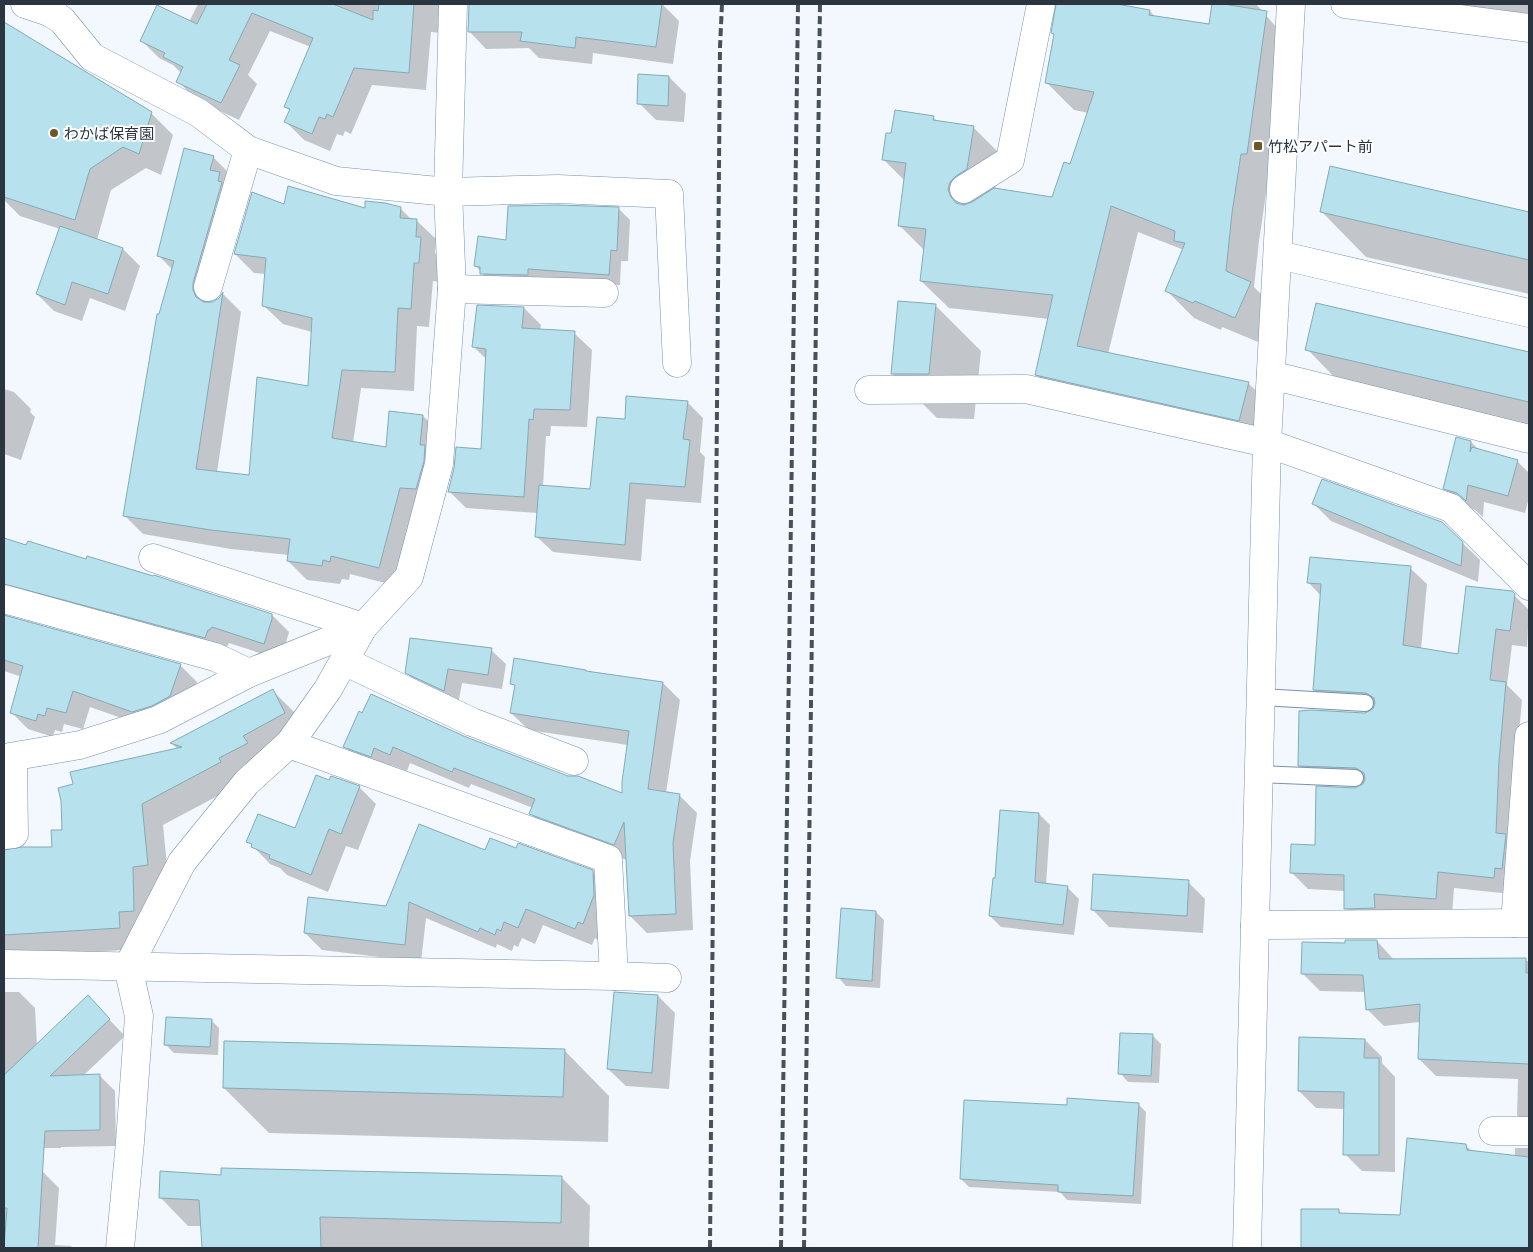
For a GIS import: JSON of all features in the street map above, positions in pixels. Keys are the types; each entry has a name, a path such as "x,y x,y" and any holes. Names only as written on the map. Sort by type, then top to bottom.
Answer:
{"street":[{"path":"120,1248 139,1016 128,967 182,862 247,782 289,744 328,688 363,627 409,577 439,464 452,289 448,192 453,4"},
{"path":"964,189 1010,160 1041,4"},
{"path":"1247,1248 1267,443 1279,255 1291,4"},
{"path":"1345,4 1529,28"},
{"path":"42,6 62,20 92,57 199,113 248,150 336,181 448,192 558,189 669,194 678,363"},
{"path":"208,288 248,150"},
{"path":"1279,255 1529,313"},
{"path":"452,289 604,293"},
{"path":"1271,375 1529,439"},
{"path":"869,390 1026,389 1267,443 1451,508 1529,586"},
{"path":"153,558 363,627"},
{"path":"4,599 215,657 249,673"},
{"path":"4,834 14,834 8,758 80,745 158,720 249,673 363,627"},
{"path":"344,661 472,722 574,761"},
{"path":"1255,925 1522,923 1529,736"},
{"path":"289,744 608,860 614,976"},
{"path":"4,964 668,978"},
{"path":"1493,1131 1529,1131"}],"lane":[{"path":"1261,697 1365,703"},
{"path":"1259,774 1355,778"}],"building":[{"path":"207,4 333,4 373,20 373,10 378,11 379,4 414,4 409,73 354,68 333,117 327,114 325,119 319,117 312,134 284,122 290,109 284,107 313,38 252,13 229,60 240,65 221,103 176,82 183,67 163,57 165,53 140,41 157,5 197,24"},
{"path":"469,4 662,4 656,47 576,37 575,48 520,41 522,32 468,32"},
{"path":"1056,4 1117,4 1150,10 1149,15 1209,24 1212,4 1267,11 1247,154 1241,154 1232,213 1226,271 1251,282 1235,318 1165,291 1185,243 1174,241 1175,231 1111,206 1077,346 1249,382 1239,421 1035,375 1053,295 920,281 926,229 898,226 906,163 882,160 886,133 891,133 895,110 934,116 933,120 974,126 967,169 950,182 948,190 956,203 964,205 972,202 994,188 1052,197 1064,162 1070,164 1094,92 1045,83 1054,34 1051,33"},
{"path":"4,22 152,112 139,154 123,147 90,169 75,220 4,197"},
{"path":"638,74 669,76 668,106 637,104"},
{"path":"184,148 214,156 210,170 220,172 218,181 222,182 193,283 196,297 204,302 212,302 219,298 223,292 196,469 249,475 257,377 308,386 312,318 262,306 266,258 234,254 252,192 284,204 288,186 365,208 365,201 401,207 400,218 417,219 416,237 421,237 419,263 414,263 411,309 398,308 395,372 342,370 332,438 386,447 389,411 423,415 420,445 425,445 424,461 416,489 400,488 379,568 331,556 330,562 323,560 322,566 287,561 290,539 211,530 123,516 157,314 159,314 174,261 157,256"},
{"path":"1330,166 1529,212 1529,260 1320,212"},
{"path":"508,206 619,207 617,251 611,250 609,275 528,269 528,275 480,274 480,267 474,266 478,236 506,240"},
{"path":"60,226 123,248 108,294 72,282 65,305 36,294"},
{"path":"898,301 936,304 929,374 891,374"},
{"path":"1316,303 1529,352 1529,402 1305,350"},
{"path":"477,305 524,307 522,328 575,331 570,410 534,409 533,420 529,419 524,497 448,492 454,468 456,447 481,449 486,349 472,347"},
{"path":"626,396 688,401 683,439 690,440 685,487 630,483 625,545 535,537 539,485 590,489 597,417 625,419"},
{"path":"1456,437 1471,441 1470,452 1472,447 1518,460 1508,496 1468,485 1466,501 1457,493 1443,489"},
{"path":"1322,479 1442,522 1463,542 1461,566 1312,504"},
{"path":"4,538 26,545 28,541 86,559 87,556 154,575 272,614 264,644 212,627 208,630 205,638 4,584"},
{"path":"1310,557 1411,566 1403,645 1458,654 1466,586 1512,591 1515,594 1510,631 1496,629 1490,680 1506,682 1499,761 1496,833 1506,834 1502,869 1495,868 1494,878 1438,872 1436,899 1374,894 1375,908 1344,909 1344,875 1290,873 1291,844 1315,845 1316,786 1355,788 1363,784 1365,779 1364,773 1356,768 1298,766 1299,711 1365,713 1373,709 1375,703 1374,698 1366,693 1313,690 1321,584 1307,583"},
{"path":"4,615 181,664 170,696 152,706 132,712 73,691 66,713 47,708 45,716 38,714 36,721 10,713 23,666 4,660"},
{"path":"410,638 492,648 488,675 448,669 444,691 405,673"},
{"path":"514,658 663,682 648,789 680,794 673,843 676,914 629,916 624,822 614,845 529,814 535,799 454,768 452,772 393,747 390,755 374,748 371,757 343,747 359,711 362,713 371,694 466,737 568,776 578,776 622,793 629,731 510,713 515,685 510,684"},
{"path":"273,689 285,713 243,736 248,743 219,758 221,762 142,804 148,865 133,867 134,911 119,912 120,928 4,935 4,850 22,847 52,847 51,830 62,830 61,801 58,788 73,784 70,772 182,747 170,743"},
{"path":"316,775 329,780 331,776 360,786 341,834 329,829 311,875 269,858 270,855 251,847 252,844 246,842 258,814 295,828"},
{"path":"1000,810 1039,813 1035,882 1068,886 1063,925 989,916 993,878 995,878"},
{"path":"419,824 485,850 490,838 516,848 518,843 593,870 594,895 583,924 578,922 575,929 526,909 518,928 504,922 501,931 497,929 495,935 480,928 478,932 409,902 405,945 304,933 308,897 386,906"},
{"path":"1093,874 1189,880 1187,916 1091,910"},
{"path":"841,908 876,911 872,981 836,978"},
{"path":"1345,940 1377,940 1379,959 1526,958 1526,973 1529,973 1529,1064 1418,1059 1420,1004 1366,1010 1363,975 1301,974 1302,942 1345,943"},
{"path":"614,992 658,995 652,1073 607,1069"},
{"path":"88,995 110,1019 50,1076 100,1074 100,1130 45,1131 38,1248 4,1248 7,1208 4,1208 4,1075"},
{"path":"166,1017 212,1019 210,1047 164,1045"},
{"path":"1120,1033 1153,1034 1151,1076 1118,1074"},
{"path":"1299,1037 1365,1039 1364,1058 1379,1058 1379,1155 1343,1155 1344,1092 1298,1091"},
{"path":"224,1041 565,1049 563,1097 223,1088"},
{"path":"1067,1098 1139,1103 1133,1196 1058,1192 1058,1185 960,1179 964,1100 1067,1105"},
{"path":"1407,1138 1466,1144 1467,1150 1529,1157 1529,1248 1301,1248 1301,1209 1339,1209 1339,1213 1400,1215"},
{"path":"221,1168 562,1176 561,1223 320,1217 321,1248 202,1248 199,1200 159,1198 160,1171 221,1175"}],"railway":[{"path":"710,1248 720,47 722,4"},
{"path":"781,1248 798,4"},
{"path":"804,1248 820,4"}],"place":[{"name":"わかば保育園","path":"54,133"},
{"name":"竹松アパート前","path":"1258,146"}]}
